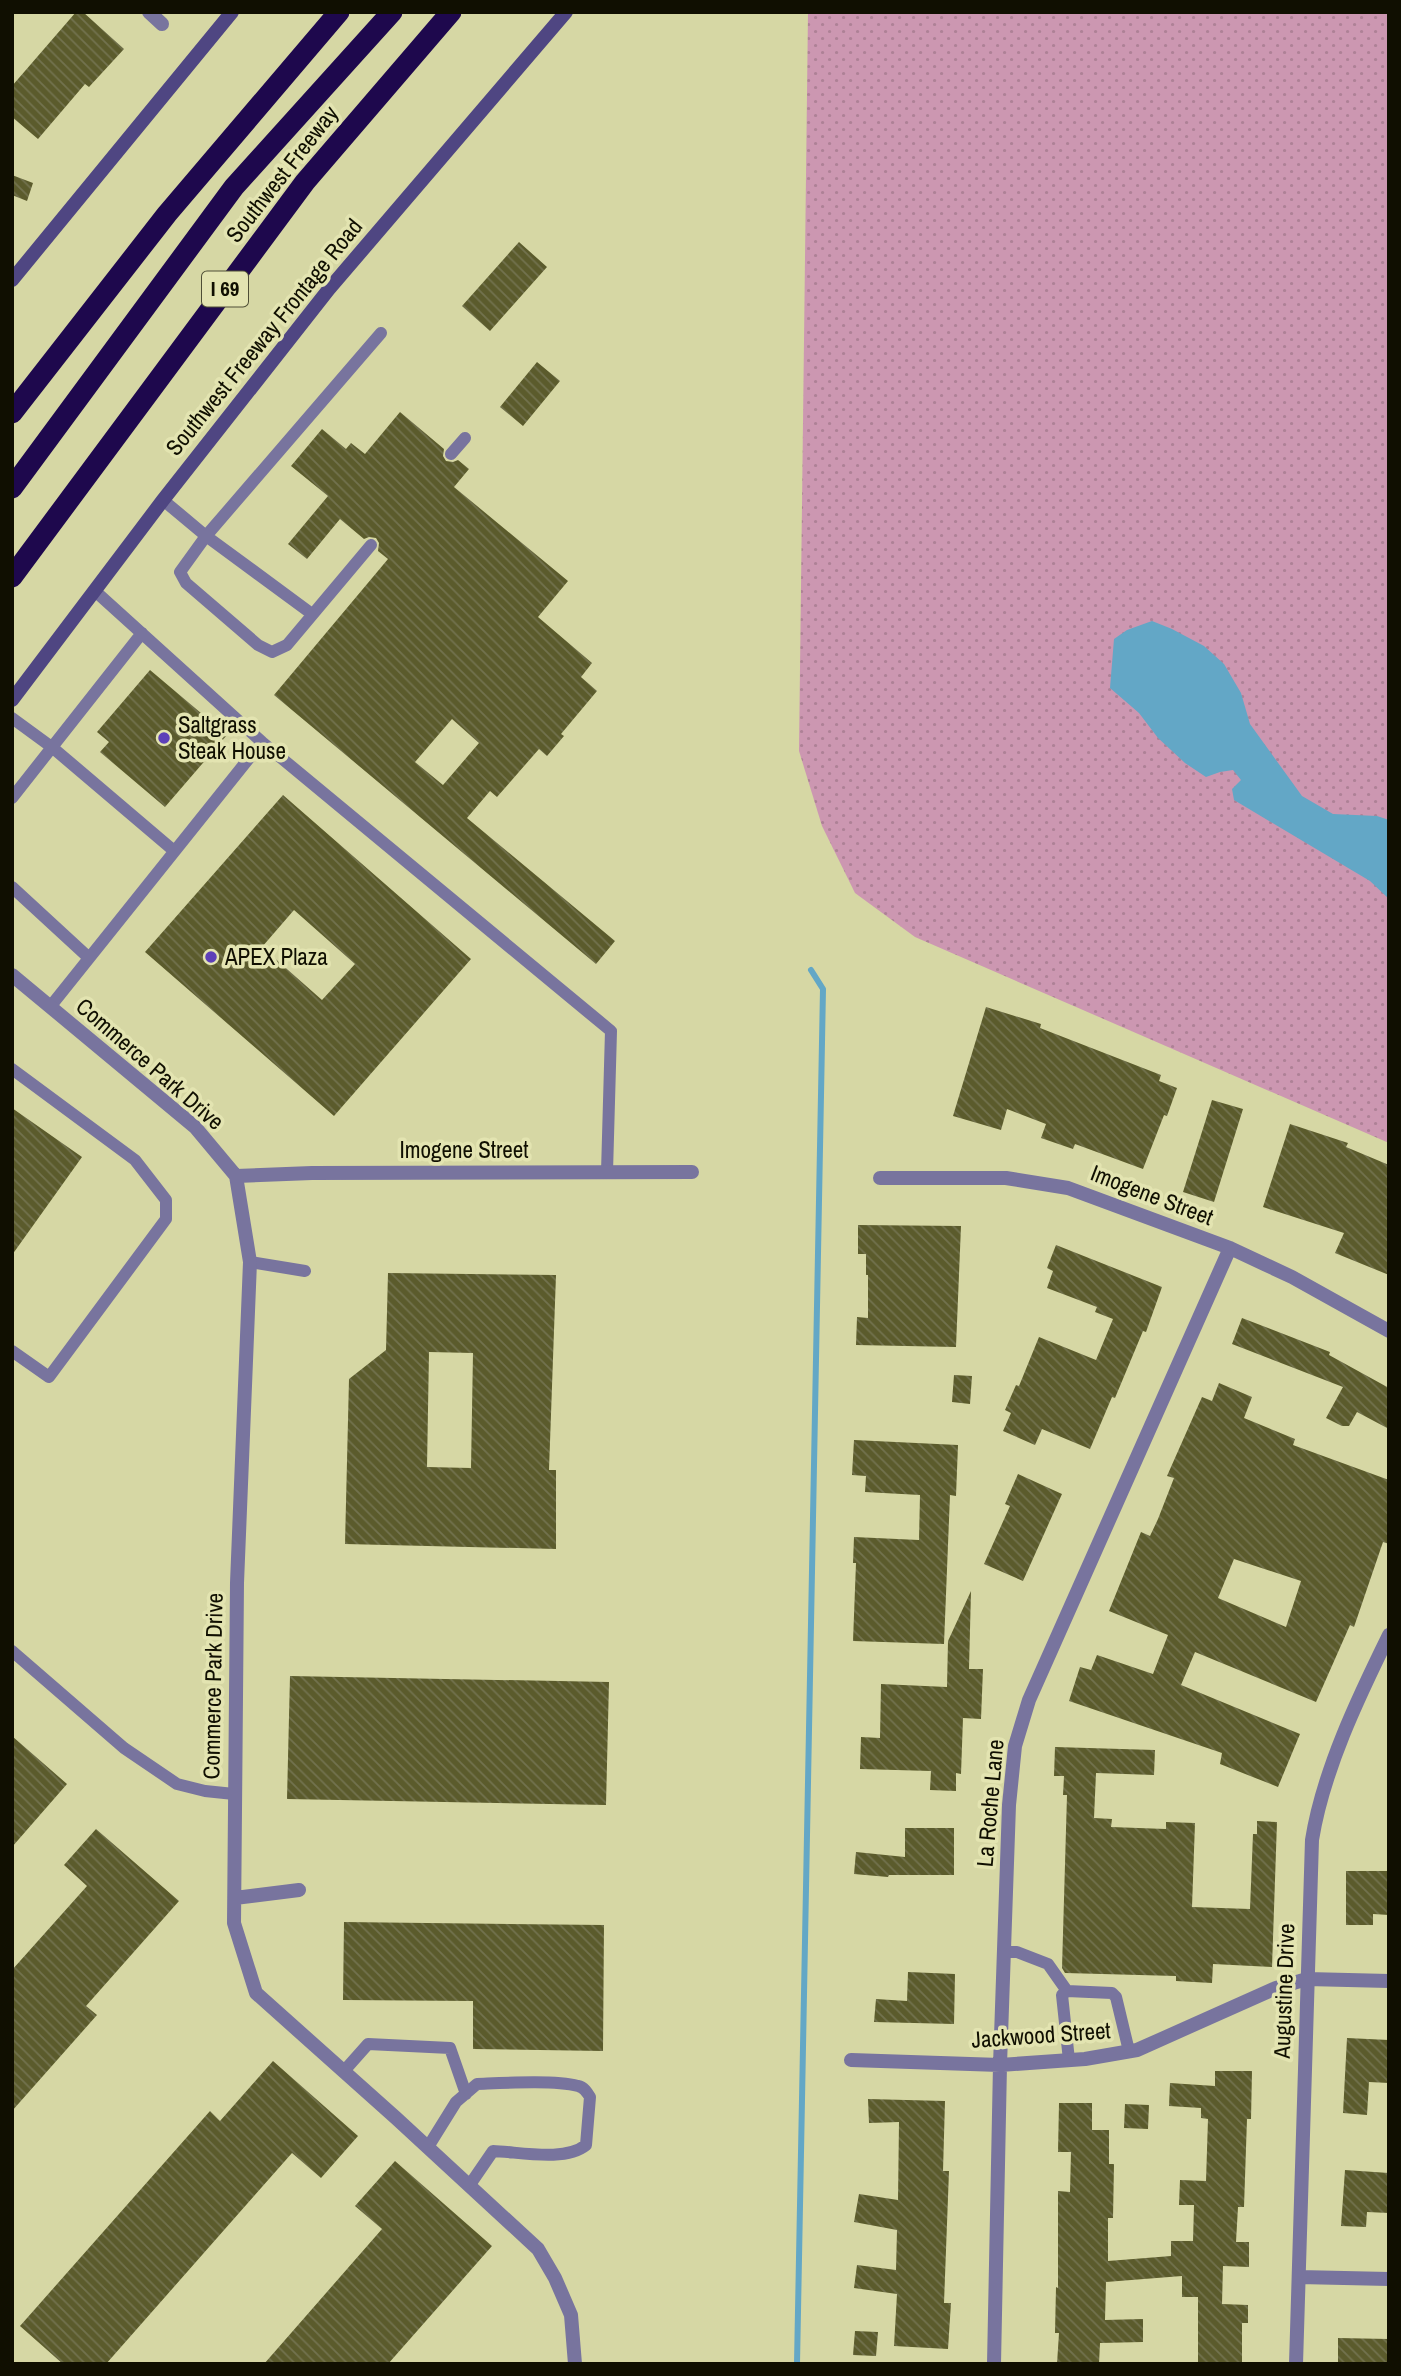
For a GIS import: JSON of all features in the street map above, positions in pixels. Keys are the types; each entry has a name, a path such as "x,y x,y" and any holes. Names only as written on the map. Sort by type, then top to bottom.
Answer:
{"highway":[{"path":"12,413 175,204 339,12"},
{"path":"12,488 234,187 392,12"},
{"name":"Southwest Freeway","path":"12,577 305,182 451,12"}],"main road":[{"path":"12,280 232,12"},
{"name":"Southwest Freeway Frontage Road","path":"12,700 163,500 329,289 566,12"}],"street":[{"path":"149,12 162,24"},
{"name":"Commerce Park Drive","path":"12,975 195,1127 236,1176 250,1262 237,1583 234,1923 256,1993 538,2249 571,2315 575,2364"},
{"name":"Imogene Street","path":"236,1176 322,1172 692,1172"},
{"name":"Imogene Street","path":"880,1178 1006,1178 1068,1188 1230,1248 1292,1277 1389,1331"},
{"name":"La Roche Lane","path":"994,2364 1000,2065 1009,1805 1015,1746 1029,1700 1230,1248"},
{"name":"Augustine Drive","path":"1296,2364 1312,1840 1317,1806 1363,1688 1389,1635"},
{"path":"235,1898 299,1890"},
{"name":"Jackwood Street","path":"851,2060 1000,2065 1069,2060 1138,2050 1276,1988 1307,1979 1389,1981"},
{"path":"1299,2277 1389,2279"}],"lane":[{"path":"371,545 287,645 272,652 258,645 186,583 180,572 195,549 381,333"},
{"path":"451,454 465,438"},
{"path":"163,500 206,536 312,614"},
{"path":"95,591 261,741 611,1031 607,1172"},
{"path":"12,798 142,634"},
{"path":"12,718 53,748 173,850"},
{"path":"50,1007 261,741"},
{"path":"12,887 88,957"},
{"path":"12,1069 135,1160 166,1200 166,1219 49,1377 12,1351"},
{"path":"250,1262 305,1271"},
{"path":"12,1651 124,1748 177,1784 234,1794"},
{"path":"1004,1952 1017,1952 1048,1964 1067,1991"},
{"path":"1069,2060 1062,1995 1067,1991 1112,1993 1129,2051"},
{"path":"344,2071 368,2044 450,2048 466,2094"},
{"path":"428,2147 457,2102 477,2084 581,2086 590,2097 586,2145 579,2151 566,2155 494,2151 469,2186"}],"shaded area":[{"path":"808,12 1389,12 1389,1143 915,937 855,893 822,826 799,751"}],"water":[{"path":"1152,621 1204,646 1224,664 1241,693 1250,724 1302,796 1333,814 1377,816 1389,820 1389,899 1370,881 1234,800 1232,789 1241,780 1233,770 1206,777 1185,763 1158,738 1139,713 1110,688 1114,639 1127,630"}],"building":[{"path":"76,12 83,12 124,49 89,87 85,84 38,139 12,117 12,86"},
{"path":"12,175 33,183 27,201 12,195"},
{"path":"519,242 547,267 490,331 462,306"},
{"path":"537,362 560,381 523,426 500,407"},
{"path":"400,412 444,449 443,456 446,461 458,460 469,469 454,487 568,581 538,617 592,663 581,677 597,691 561,734 564,736 547,756 539,749 497,797 490,791 467,818 615,941 596,964 274,695 388,559 378,551 379,543 376,538 364,539 340,519 307,559 288,544 328,496 291,466 322,429 346,449 351,443 365,454","holes":["452,719 479,743 443,785 415,762"]},
{"name":"Saltgrass Steak House","path":"150,670 227,735 165,807 100,752 109,742 97,732"},
{"name":"APEX Plaza","path":"283,795 471,959 334,1116 145,952","holes":["294,910 355,964 322,1000 262,947"]},
{"path":"986,1007 1041,1024 1040,1028 1161,1075 1159,1081 1177,1088 1143,1169 1075,1144 1073,1149 1041,1138 1046,1124 1007,1109 1001,1130 953,1116"},
{"path":"1212,1100 1243,1109 1214,1202 1183,1192"},
{"path":"12,1108 82,1157 12,1255"},
{"path":"1290,1124 1348,1143 1346,1147 1389,1165 1389,1275 1335,1253 1344,1233 1263,1207"},
{"path":"858,1225 961,1226 956,1347 856,1345 857,1317 868,1318 866,1254 858,1254"},
{"path":"1056,1245 1162,1287 1146,1332 1143,1331 1090,1449 1042,1429 1035,1445 1003,1431 1011,1413 1005,1410 1016,1385 1019,1386 1039,1337 1096,1360 1113,1319 1095,1312 1097,1307 1047,1288 1053,1271 1047,1268"},
{"path":"388,1273 556,1275 549,1470 556,1470 556,1549 345,1544 349,1379 386,1350","holes":["429,1352 473,1353 471,1468 427,1467"]},
{"path":"1242,1318 1330,1352 1329,1355 1389,1388 1389,1429 1357,1412 1349,1426 1342,1426 1326,1418 1343,1387 1232,1344"},
{"path":"954,1375 972,1376 970,1404 952,1402"},
{"path":"1219,1383 1252,1397 1244,1418 1295,1439 1293,1445 1389,1480 1389,1544 1383,1542 1354,1627 1350,1625 1316,1702 1195,1652 1181,1685 1300,1734 1278,1787 1220,1764 1222,1753 1069,1701 1080,1667 1091,1670 1097,1655 1153,1674 1168,1635 1109,1611 1141,1532 1150,1536 1158,1519 1174,1478 1167,1476 1202,1397 1212,1401","holes":["1234,1559 1301,1581 1286,1627 1218,1598"]},
{"path":"854,1440 958,1445 956,1496 950,1495 944,1644 853,1641 856,1563 853,1563 854,1537 919,1540 920,1495 865,1492 866,1476 852,1475"},
{"path":"1018,1474 1062,1494 1023,1581 984,1564 1010,1506 1005,1504"},
{"path":"971,1591 969,1669 983,1669 981,1719 963,1718 961,1774 956,1773 956,1791 930,1790 931,1771 860,1769 861,1737 880,1738 881,1684 947,1687 948,1641"},
{"path":"290,1676 609,1682 606,1805 287,1799"},
{"path":"12,1736 67,1784 12,1847"},
{"path":"1055,1747 1155,1750 1154,1775 1096,1773 1094,1818 1112,1819 1111,1827 1166,1829 1166,1822 1195,1823 1192,1907 1250,1909 1253,1834 1257,1834 1257,1821 1277,1822 1272,1967 1213,1964 1212,1983 1176,1981 1176,1976 1065,1973 1062,1968 1067,1795 1063,1795 1064,1776 1054,1776"},
{"path":"905,1828 954,1828 954,1875 888,1877 854,1874 856,1852 905,1857"},
{"path":"96,1829 179,1901 86,2006 97,2015 12,2111 12,1970 87,1886 64,1865"},
{"path":"1346,1871 1389,1871 1389,1915 1373,1914 1373,1925 1346,1925"},
{"path":"344,1922 604,1925 603,2051 473,2049 473,2001 343,2000"},
{"path":"908,1972 955,1974 954,2024 874,2022 876,1999 907,2001"},
{"path":"1347,2038 1389,2040 1389,2083 1369,2082 1367,2115 1343,2113"},
{"path":"273,2061 358,2136 321,2178 292,2153 106,2364 63,2364 20,2326 210,2111 220,2121"},
{"path":"1215,2071 1252,2071 1251,2119 1247,2119 1244,2207 1238,2207 1236,2242 1249,2242 1249,2267 1223,2266 1222,2304 1248,2305 1248,2323 1242,2323 1242,2364 1198,2364 1198,2297 1182,2297 1182,2276 1106,2282 1105,2320 1143,2319 1143,2342 1100,2343 1099,2364 1057,2364 1059,2333 1055,2333 1058,2191 1070,2192 1071,2152 1058,2152 1059,2103 1092,2103 1092,2130 1109,2130 1109,2164 1114,2164 1113,2218 1108,2218 1108,2261 1171,2256 1171,2241 1193,2241 1194,2205 1179,2205 1180,2180 1206,2181 1208,2119 1201,2118 1201,2108 1169,2106 1170,2083 1215,2086"},
{"path":"868,2099 945,2101 943,2171 949,2171 944,2303 951,2303 948,2349 894,2346 897,2294 854,2288 857,2265 896,2270 897,2230 854,2222 859,2194 898,2200 899,2122 869,2123"},
{"path":"1125,2104 1149,2105 1148,2129 1124,2128"},
{"path":"395,2161 492,2246 388,2364 264,2364 382,2229 355,2206"},
{"path":"1345,2170 1389,2173 1389,2213 1367,2212 1366,2227 1341,2226"},
{"path":"855,2331 878,2332 876,2356 853,2355"},
{"path":"1338,2338 1389,2339 1389,2364 1338,2364"}],"waterway":[{"path":"797,2364 823,989 811,970"}],"place":[{"name":"Saltgrass Steak House","path":"164,738"},
{"name":"APEX Plaza","path":"211,957"}]}
